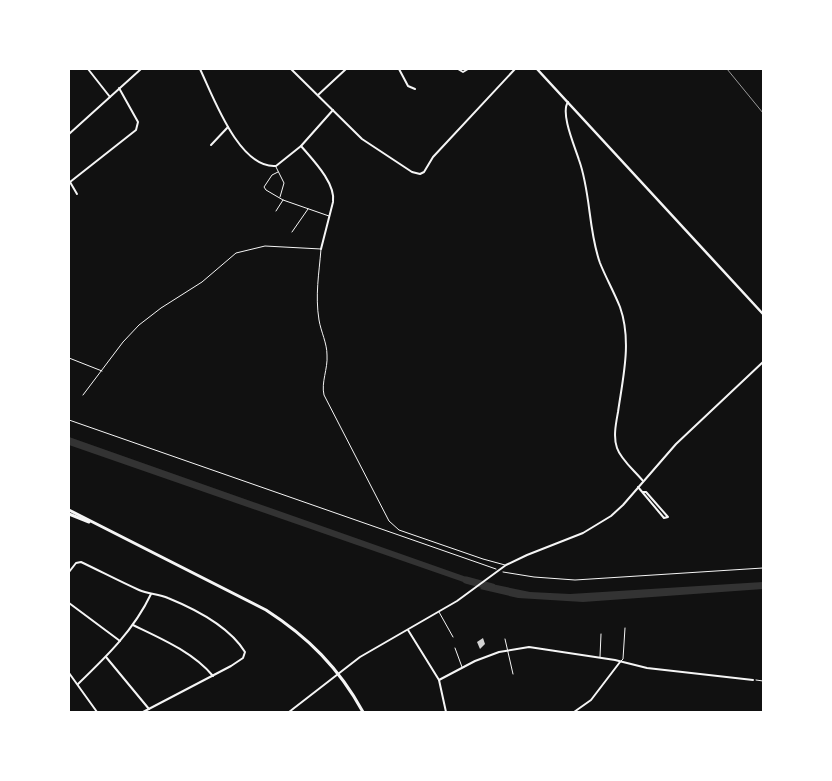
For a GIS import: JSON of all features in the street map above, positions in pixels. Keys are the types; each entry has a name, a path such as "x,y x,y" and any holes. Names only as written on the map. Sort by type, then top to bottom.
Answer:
{"main road":[{"path":"537,69 763,314"},
{"path":"69,510 266,610 300,634 319,651 338,673 362,712"},
{"path":"69,514 94,524"}],"street":[{"path":"88,69 110,97"},
{"path":"69,134 141,69"},
{"path":"200,69 228,127 237,142 248,154 268,165 276,166 301,146 333,110"},
{"path":"291,69 362,139 412,172 423,173 432,158 514,69"},
{"path":"318,95 346,69"},
{"path":"399,69 408,86 415,90"},
{"path":"458,69 463,72 468,69"},
{"path":"78,194 69,182 136,130 138,122 119,88"},
{"path":"568,102 565,110 573,145 584,176 594,243 621,312 626,334 626,355 616,429 616,444 620,454 643,481"},
{"path":"211,145 228,127"},
{"path":"301,146 318,166 334,195 321,249"},
{"path":"289,712 360,657 466,595 506,565 593,528 618,510 676,444 763,362"},
{"path":"638,487 643,492 646,492 668,517 664,518 643,496 643,492"},
{"path":"69,572 76,563 81,562 151,594 168,598 202,615 233,637 245,652 243,658 143,712"},
{"path":"78,684 120,641 132,625 151,594"},
{"path":"69,603 120,641"},
{"path":"132,625 179,650 212,676"},
{"path":"408,630 439,680 446,712"},
{"path":"439,680 462,668 508,650 541,648 647,668 753,680"},
{"path":"106,657 148,709"},
{"path":"574,712 591,700 620,662"},
{"path":"69,673 97,712"}],"lane":[{"path":"276,166 284,182 280,197"},
{"path":"278,172 272,175 264,187 266,190 283,200 329,216"},
{"path":"276,211 283,200"},
{"path":"292,232 309,208"},
{"path":"83,395 123,342 139,325 161,308 202,282 236,253 265,246 321,249 316,284 319,319 327,354 327,369 323,388 324,395 389,521 399,530 506,565"},
{"path":"69,358 102,371"},
{"path":"439,612 453,637"},
{"path":"620,662 623,659 625,628"},
{"path":"600,658 601,634"},
{"path":"505,639 513,674"},
{"path":"455,648 462,668"}],"path":[{"path":"69,420 498,570 519,576 567,580 763,568"},
{"path":"753,680 763,681"}],"shaded area":[{"path":"69,437 478,581 472,585 69,445"},
{"path":"763,582 763,589 583,602 518,598 480,589 487,583 530,592 570,594"}],"building":[{"path":"483,638 485,644 480,649 477,642"}],"waterway":[{"path":"466,580 492,587"}],"railway":[{"path":"727,69 763,113"}]}
